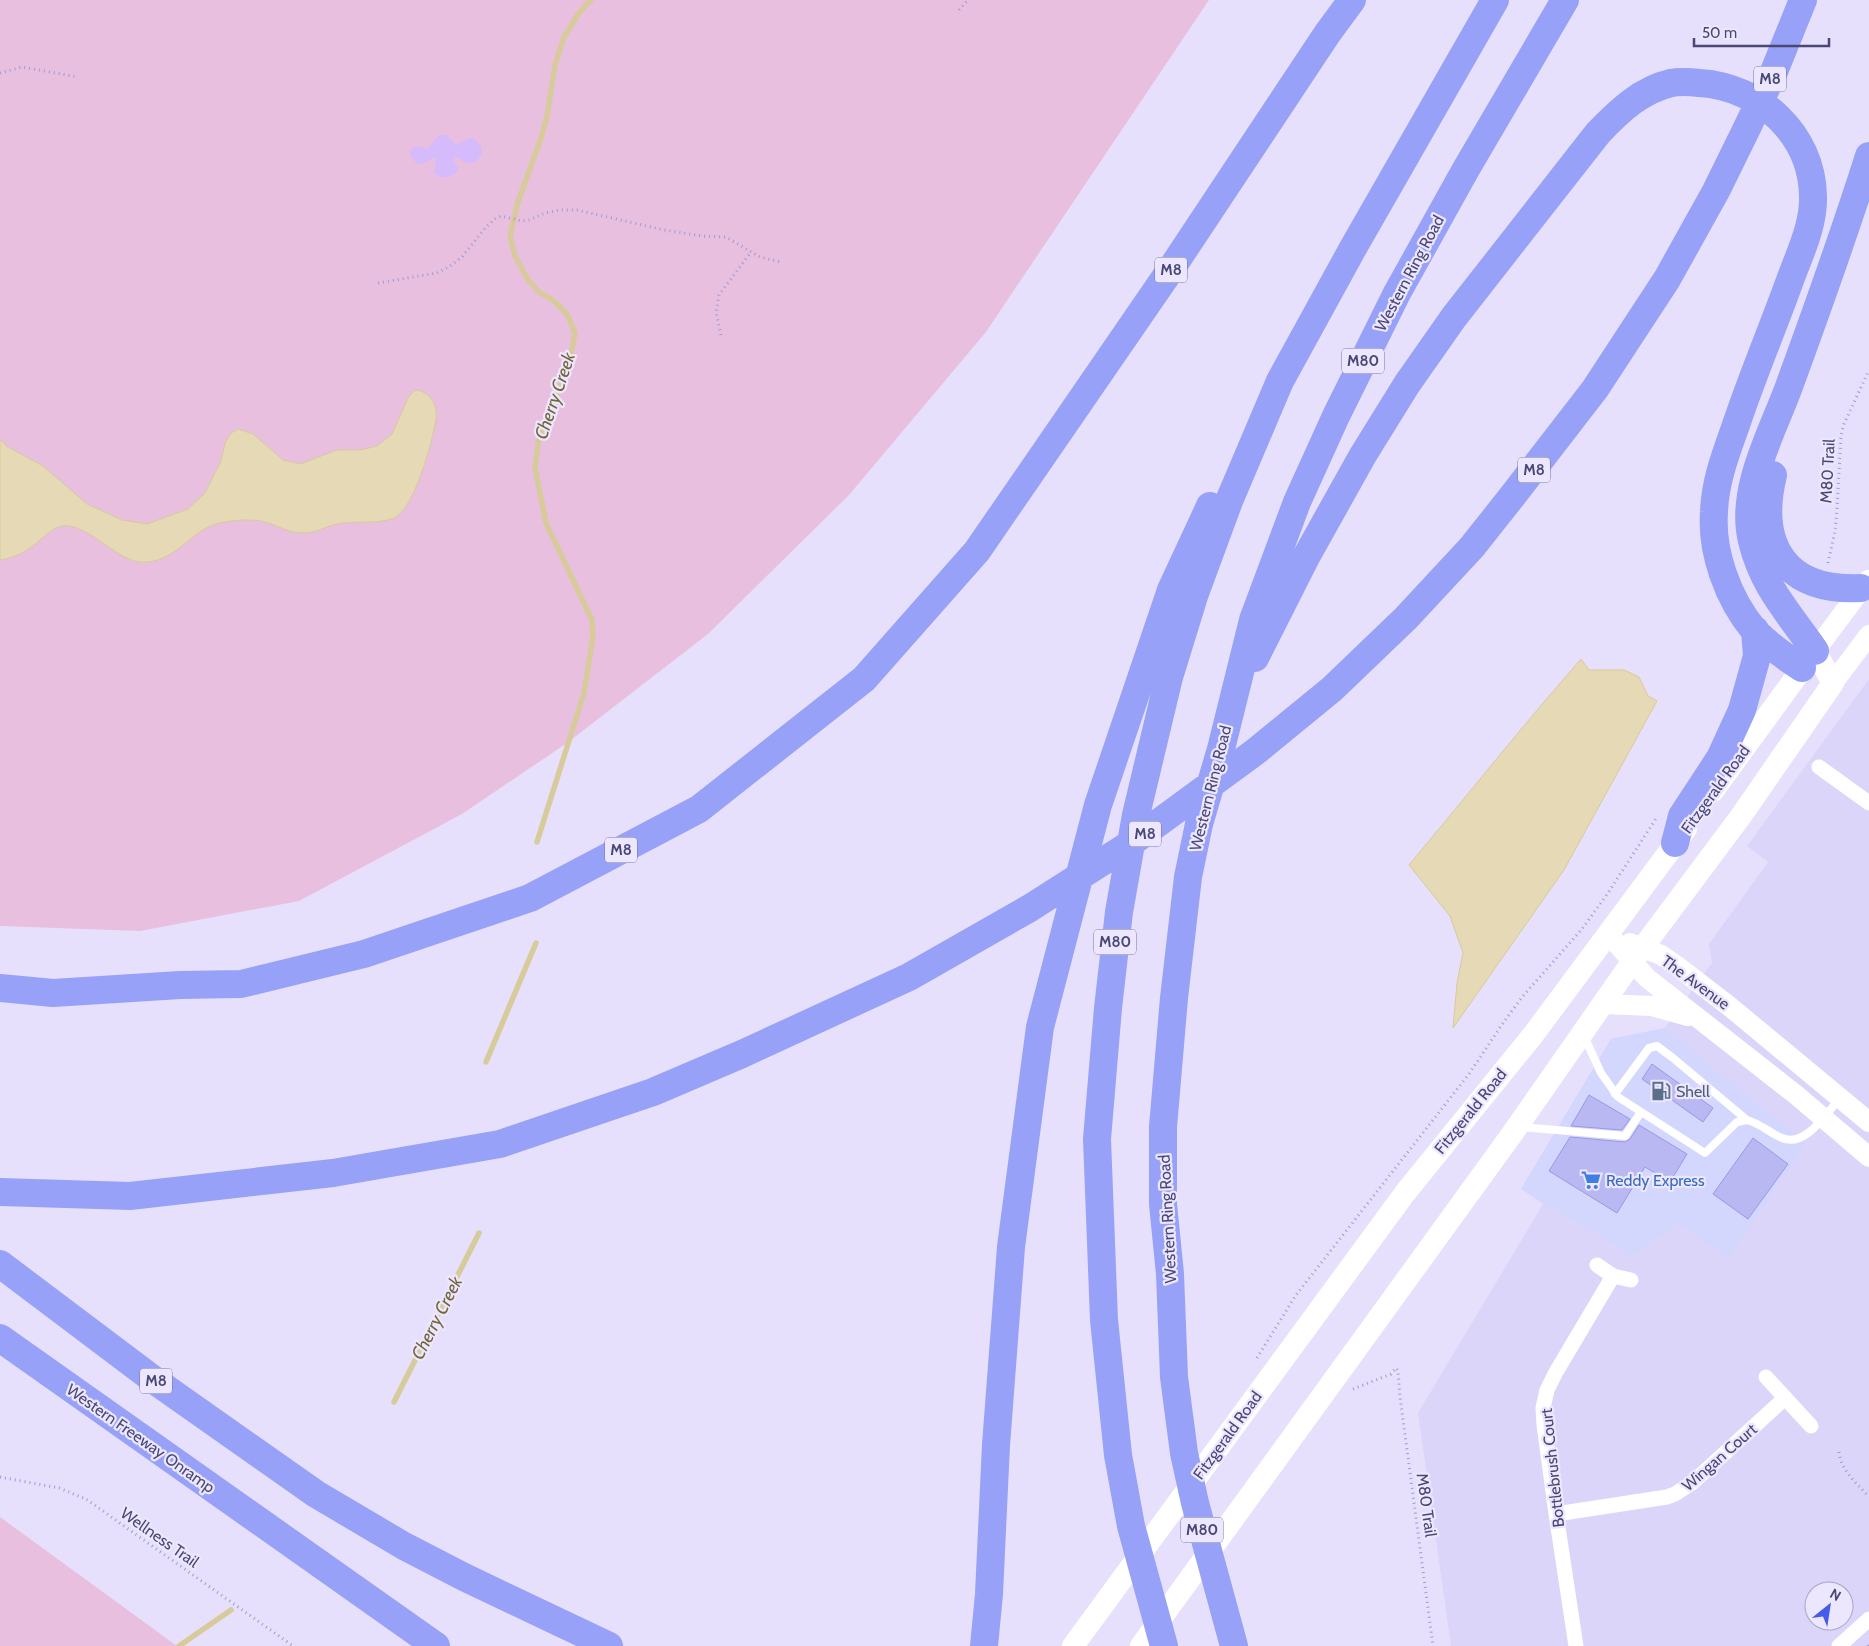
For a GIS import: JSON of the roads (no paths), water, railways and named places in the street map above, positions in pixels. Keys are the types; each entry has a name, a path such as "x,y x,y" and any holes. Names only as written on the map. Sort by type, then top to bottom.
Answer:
{"highway":[{"name":"M8","path":"0,988 52,993 180,985 241,984 364,954 530,898 699,809 864,679 977,551 1169,272 1327,34 1352,0"},
{"name":"M80","path":"1164,1646 1131,1526 1118,1455 1104,1320 1097,1139 1108,1008 1119,912 1136,815 1169,677 1194,596 1226,510 1280,381 1357,239 1495,0"},
{"name":"Western Ring Road","path":"1234,1646 1195,1503 1184,1453 1174,1377 1170,1274 1163,1204 1163,1127 1174,998 1188,877 1199,824 1221,749 1253,620 1297,502 1336,416 1397,293 1466,169 1565,0"},
{"name":"M8","path":"0,1192 130,1196 333,1173 500,1144 653,1092 742,1054 909,977 1030,908 1132,843 1255,752 1332,689 1406,618 1472,547 1595,389 1667,279 1716,191 1799,12"},
{"path":"1221,749 1256,657 1282,605 1363,455 1407,384 1454,317 1598,133 1620,111 1643,94 1673,82 1716,84 1732,88 1754,98 1774,113 1789,128 1800,146 1806,161 1812,186 1813,215 1722,464 1714,512 1717,551 1722,569 1738,606 1754,630 1776,650 1809,659"},
{"path":"1809,659 1766,581 1752,539 1749,519 1751,495 1756,471 1842,241 1869,156"},
{"path":"984,1646 989,1594 996,1445 1011,1247 1040,1027 1098,805 1171,590 1226,472 1280,381"},
{"path":"1790,382 1770,488 1769,527 1774,545 1783,562 1794,572 1809,581 1841,590 1865,583"},
{"path":"1675,843 1682,816 1720,758 1742,710 1757,656 1754,630"},
{"name":"M8","path":"0,1264 154,1380 316,1494 404,1546 455,1573 609,1646"},
{"name":"Western Freeway Onramp","path":"0,1338 436,1646"},
{"path":"989,1594 993,1646"}],"main road":[{"path":"1141,1646 1515,1131 1582,1032 1741,816 1833,683 1809,659"},
{"name":"Fitzgerald Road","path":"1073,1646 1405,1192 1533,1035 1609,935 1809,659"},
{"path":"1125,1646 1412,1250 1515,1131"}],"street":[{"name":"Fitzgerald Road","path":"1809,659 1865,583"},
{"path":"1833,683 1869,635"},
{"path":"1819,767 1869,803"},
{"name":"The Avenue","path":"1609,935 1637,955 1647,978 1824,1118 1869,1157"},
{"name":"The Avenue","path":"1637,955 1661,956 1685,972 1869,1122"},
{"name":"The Avenue","path":"1602,1004 1652,1006 1697,1019"},
{"path":"1597,1265 1613,1276 1631,1280"},
{"name":"Bottlebrush Court","path":"1576,1646 1544,1426 1545,1399 1556,1372 1613,1276"},
{"path":"1766,1377 1811,1426"},
{"name":"Wingan Court","path":"1556,1514 1675,1494 1692,1483 1785,1398"},
{"path":"1839,1646 1869,1619"}],"lane":[{"path":"1582,1032 1602,1073 1616,1096 1705,1153 1737,1122 1747,1120"},
{"path":"1616,1096 1649,1048 1657,1046 1674,1058 1747,1120 1760,1124 1780,1138 1793,1140 1809,1133 1824,1118 1840,1097"},
{"path":"1515,1131 1625,1136 1641,1112"}],"waterway":[{"name":"Cherry Creek","path":"537,842 584,693 593,636 592,620 546,523 535,468 538,443 570,361 575,333 567,314 554,301 539,292 528,280 515,256 510,236 518,202 547,116 555,65 564,37 579,13 591,0"},
{"name":"Cherry Creek","path":"486,1062 536,943"},
{"name":"Cherry Creek","path":"394,1402 479,1233"},
{"name":"Cherry Creek","path":"179,1646 231,1610"}],"place":[{"name":"Shell","path":"1661,1091"},
{"name":"Reddy Express","path":"1591,1180"}]}
